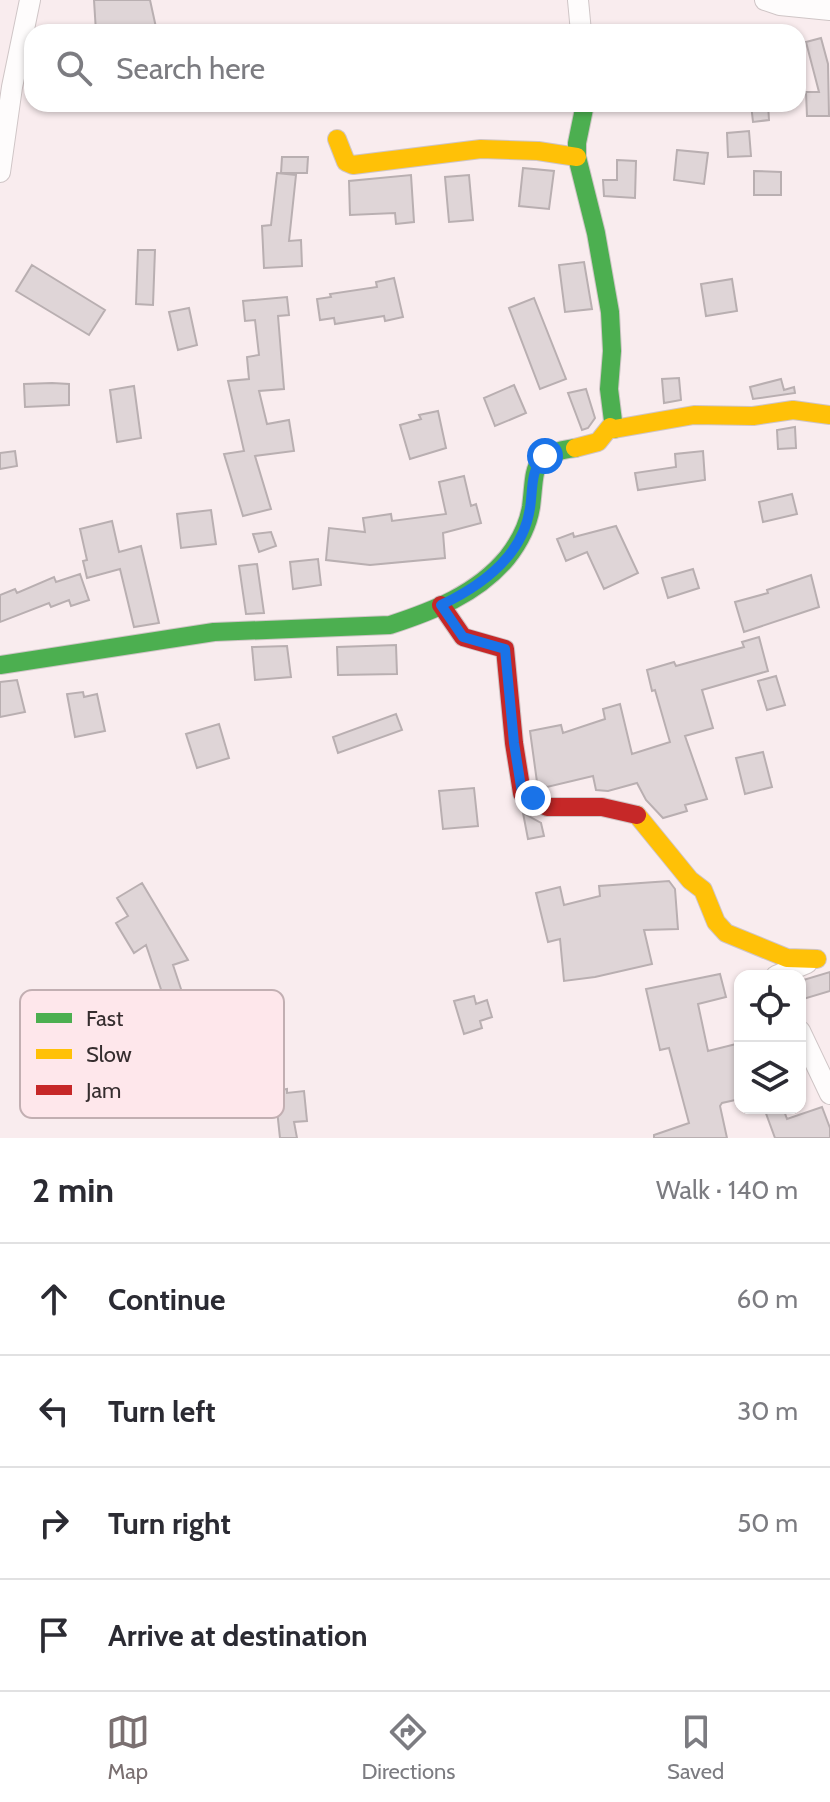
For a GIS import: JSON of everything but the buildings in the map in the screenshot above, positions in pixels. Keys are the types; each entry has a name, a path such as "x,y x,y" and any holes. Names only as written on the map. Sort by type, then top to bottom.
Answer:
{"street":[{"path":"25,24 30,0"},
{"path":"578,0 580,24"},
{"path":"765,0 780,5 830,10"},
{"path":"0,172 24,29"},
{"path":"583,112 577,157 596,233 610,312 612,351 609,389 614,429"},
{"path":"337,139 346,162 353,165 481,149 538,151 577,157"},
{"path":"0,665 214,632 390,625 413,619 490,577 510,554 525,528 532,485 541,459 545,456 597,442 610,427 614,429 694,415 753,416 793,410 830,415"},
{"path":"441,605 463,637 505,649 522,793 547,807 602,807 640,816 690,880 703,890 716,922 726,933 787,958 823,958"},
{"path":"792,970 823,958"},
{"path":"805,1042 830,1094"}],"traffic: fast":[{"path":"583,112 577,157 596,233 610,312 612,351 609,389 614,429"},
{"path":"0,665 214,632 390,625 422,614 482,582 507,558 528,521 535,473 542,459 549,454 575,448"}],"traffic: slow":[{"path":"337,139 346,162 353,165 481,149 538,151 577,157"},
{"path":"575,448 598,442 610,427 614,429 694,415 753,416 793,410 830,415"},
{"path":"637,815 690,880 703,890 716,922 726,933 787,958 817,959"}],"traffic: jam":[{"path":"441,605 463,637 505,649 522,793 547,807 602,807 637,815"}],"route":[{"path":"533,798 522,793 505,649 463,637 441,605 490,577 510,554 525,528 536,467 545,456"}]}
